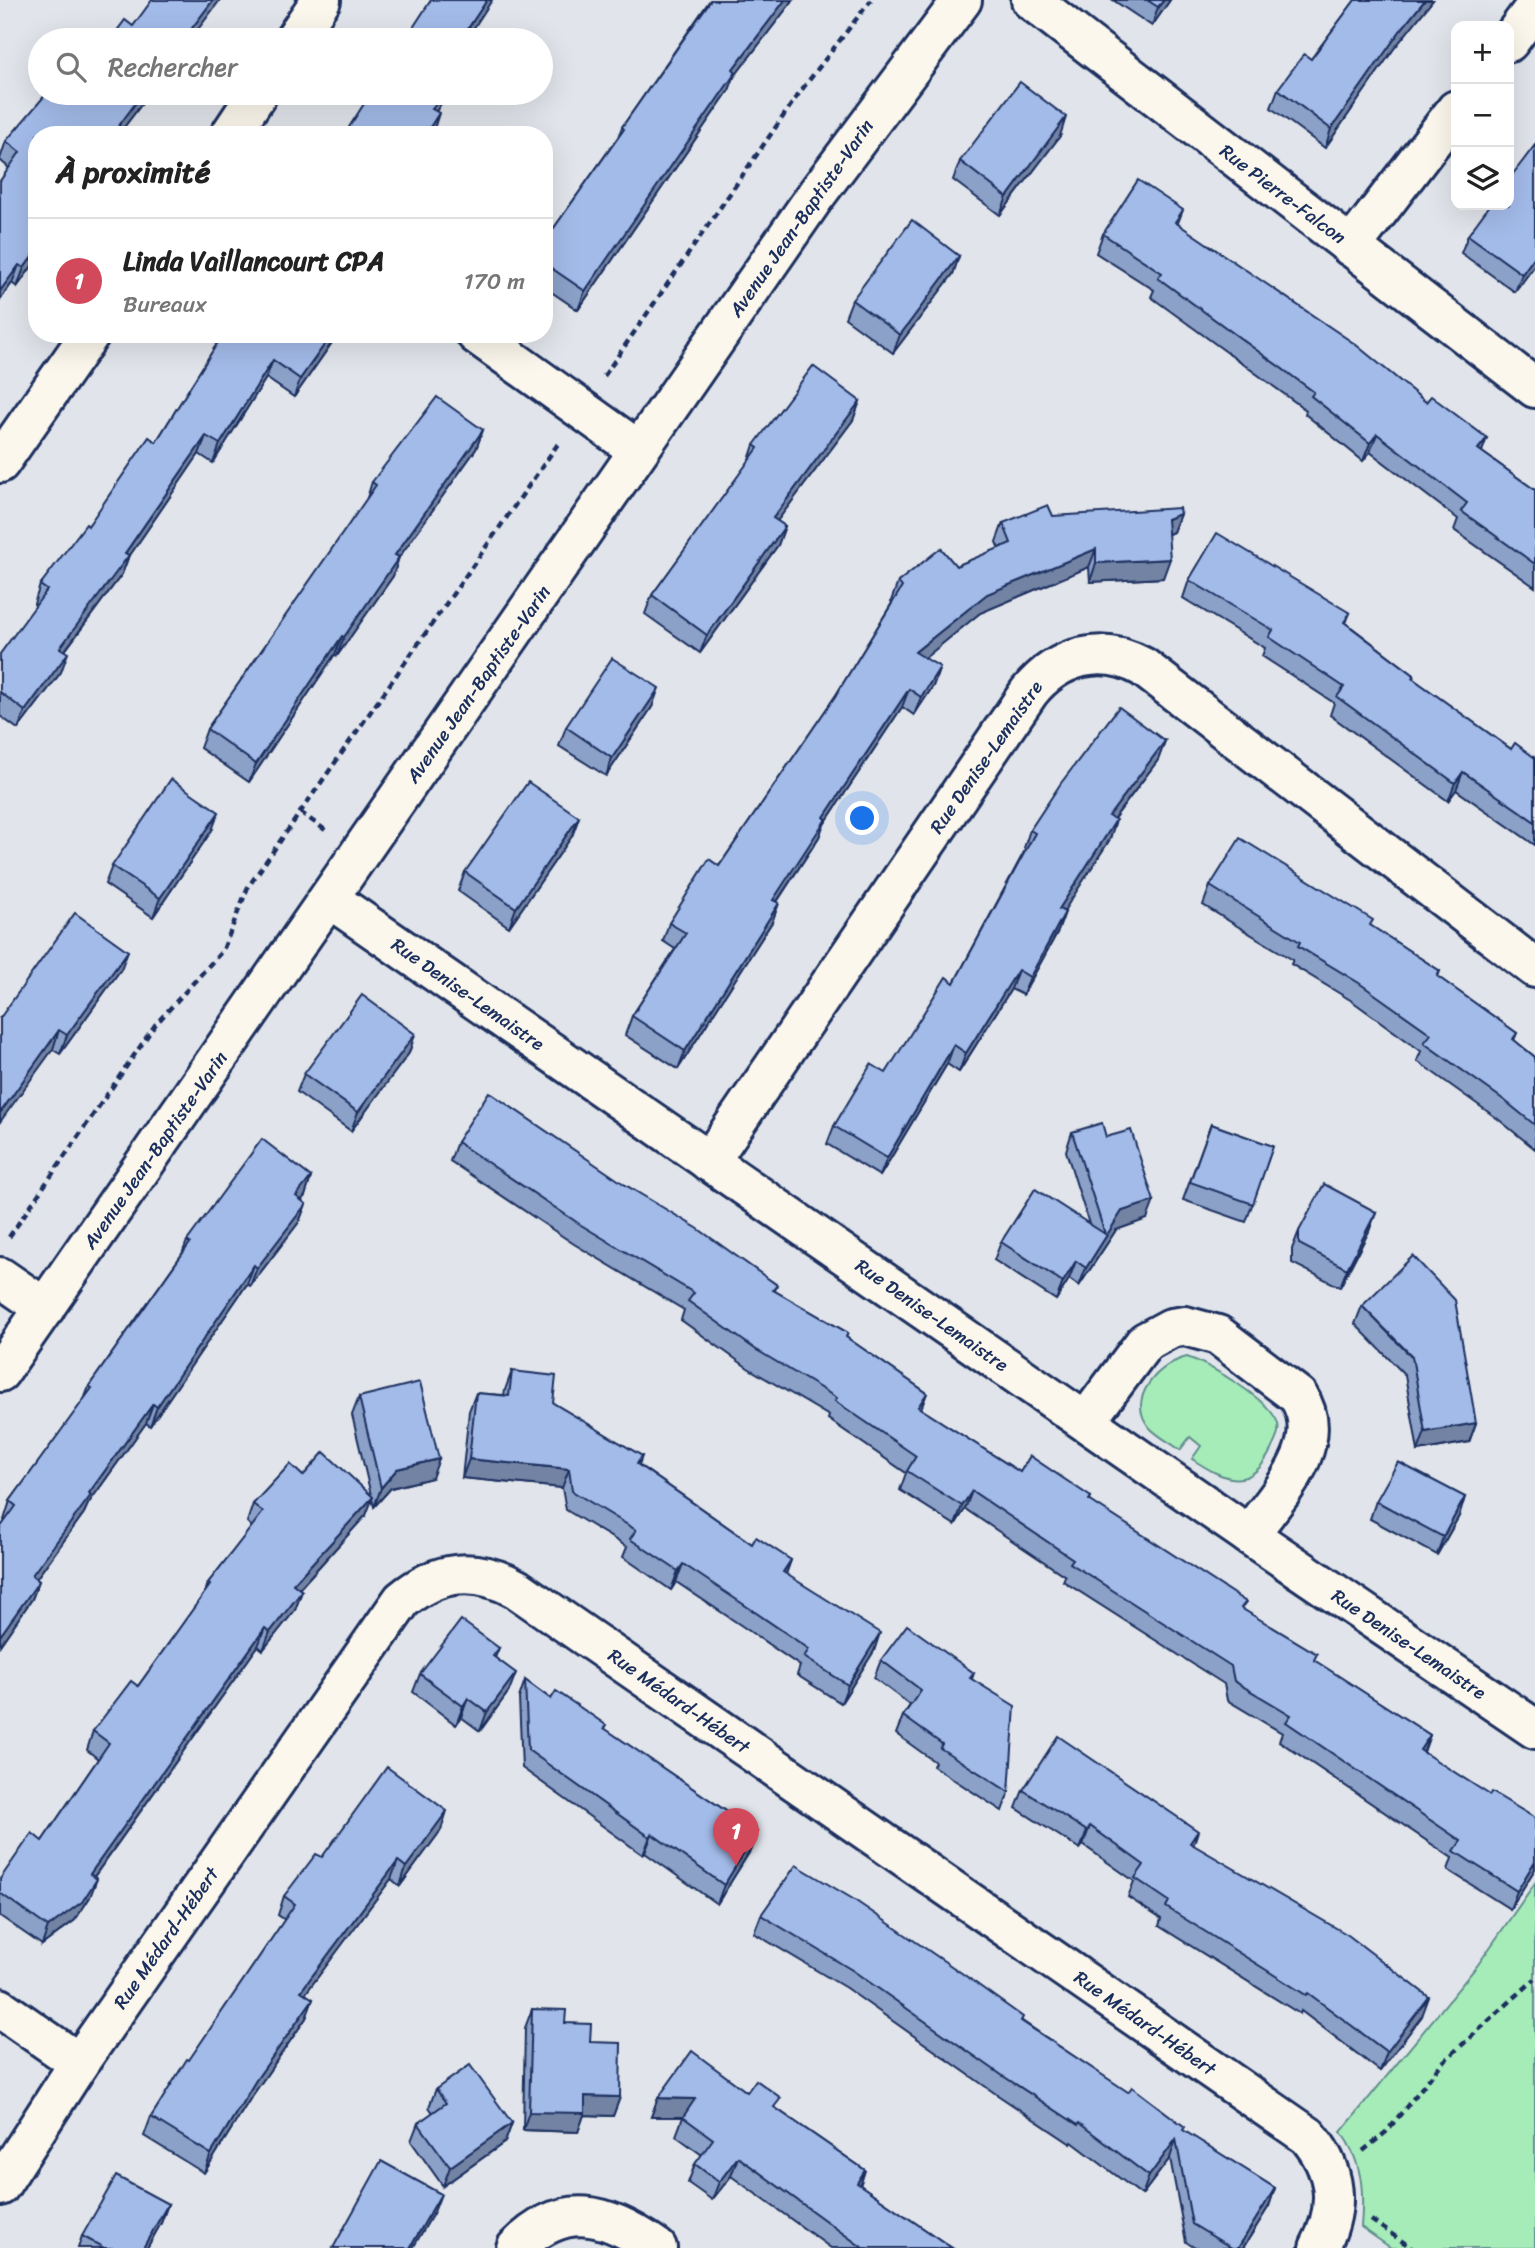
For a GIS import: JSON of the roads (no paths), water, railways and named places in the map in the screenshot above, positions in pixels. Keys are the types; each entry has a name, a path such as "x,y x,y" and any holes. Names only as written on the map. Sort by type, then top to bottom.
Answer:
{"street":[{"path":"302,28 321,0"},
{"name":"Avenue Jean-Baptiste-Varin","path":"0,1372 330,899 638,450 856,140 961,0"},
{"name":"Rue Pierre-Falcon","path":"1031,0 1535,388"},
{"path":"1514,35 1535,7"},
{"path":"236,126 250,105"},
{"path":"1351,247 1451,117"},
{"path":"0,463 84,343"},
{"path":"489,343 638,450"},
{"name":"Rue Denise-Lemaistre","path":"709,1161 1029,692 1043,675 1081,657 1104,654 1125,657 1143,667 1535,968"},
{"name":"Rue Denise-Lemaistre","path":"330,899 1249,1535 1535,1729"},
{"path":"3,1260 45,1308"},
{"path":"1086,1421 1145,1342 1171,1328 1185,1326 1218,1335 1298,1396 1304,1406 1310,1429 1308,1442 1290,1476 1249,1535"},
{"name":"Rue Médard-Hébert","path":"0,2186 79,2063 402,1600 434,1578 478,1573 498,1578 516,1589 1308,2136 1331,2171 1335,2191 1329,2230 1319,2248"},
{"path":"0,2008 79,2063"},
{"path":"516,2248 544,2225 562,2219 595,2217 629,2228 657,2248"}],"place":[{"name":"Linda Vaillancourt CPA","path":"736,1866"}]}
